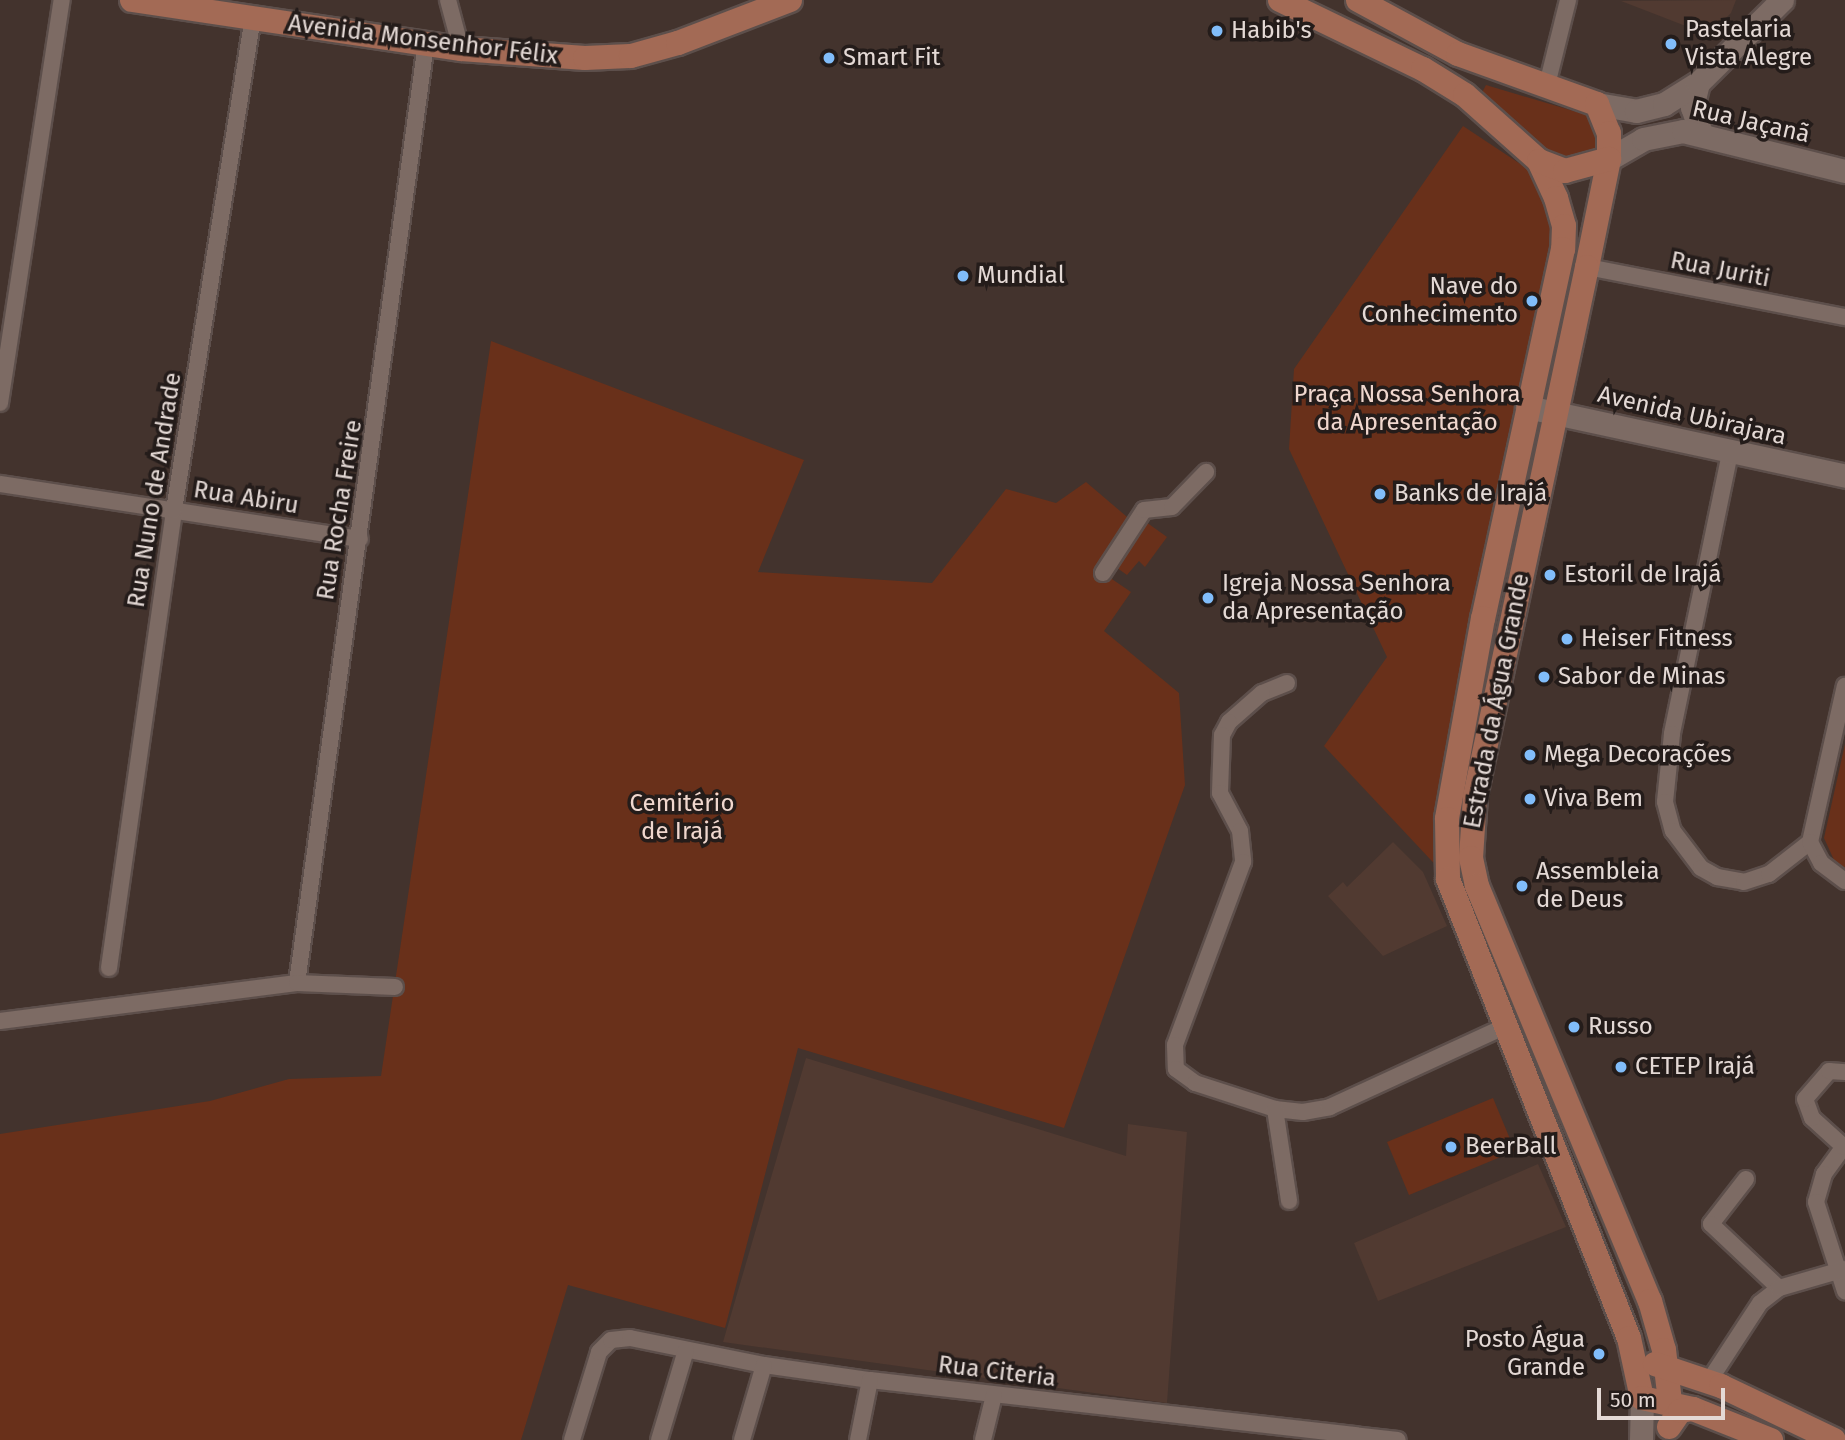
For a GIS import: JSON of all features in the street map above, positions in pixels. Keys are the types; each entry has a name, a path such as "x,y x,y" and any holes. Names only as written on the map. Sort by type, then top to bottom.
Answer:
{"main road":[{"name":"Avenida Monsenhor Félix","path":"132,0 461,49 586,58 631,56 678,43 752,6 790,0"},
{"path":"1280,0 1450,84 1539,161 1565,171 1609,159"},
{"path":"1358,0 1458,54 1597,104"},
{"name":"Estrada da Água Grande","path":"1597,104 1609,133 1609,159 1475,796 1471,858 1477,886 1650,1301 1667,1366 1670,1402"},
{"name":"Estrada da Água Grande","path":"1539,161 1559,207 1563,249 1483,618 1447,819 1448,879 1453,901 1506,1026 1636,1360 1642,1398"},
{"path":"1636,1360 1667,1366 1709,1381 1834,1440"},
{"path":"1642,1398 1693,1409 1771,1440"},
{"path":"1669,1434 1679,1411 1693,1409"}],"street":[{"path":"0,403 62,0"},
{"path":"448,0 461,49"},
{"path":"1547,85 1568,0"},
{"path":"1597,104 1636,111 1664,104 1698,83 1782,0"},
{"name":"Rua Nuno de Andrade","path":"109,968 174,510 253,19"},
{"name":"Rua Rocha Freire","path":"298,983 341,643 360,539 426,44"},
{"path":"1698,83 1692,107 1702,133"},
{"path":"1664,104 1671,132"},
{"name":"Rua Jaçanã","path":"1609,159 1643,139 1671,132 1702,133 1845,171"},
{"name":"Rua Juriti","path":"1587,267 1845,317"},
{"name":"Avenida Ubirajara","path":"1527,407 1845,476"},
{"path":"1730,453 1672,734 1665,802 1673,831 1686,855 1717,877 1744,882 1769,874 1810,842 1845,686"},
{"path":"1103,573 1144,510 1172,507 1206,472"},
{"name":"Rua Abiru","path":"0,484 360,539"},
{"path":"1287,683 1262,693 1222,735 1220,793 1240,831 1243,862 1175,1045 1176,1069 1195,1083 1275,1109 1303,1112 1330,1107 1506,1026"},
{"path":"1810,842 1821,863 1845,881"},
{"path":"0,1021 298,983 395,987"},
{"path":"1845,1072 1829,1071 1805,1099 1812,1118 1844,1146 1824,1174 1816,1202 1842,1270 1845,1291"},
{"path":"1275,1109 1289,1201"},
{"path":"1746,1179 1711,1224 1779,1288"},
{"path":"1709,1381 1751,1315 1779,1288 1842,1270"},
{"name":"Rua Citeria","path":"572,1440 599,1352 619,1338 764,1365 870,1380 1398,1440"},
{"path":"659,1440 686,1350"},
{"path":"742,1440 764,1365"},
{"path":"858,1440 870,1380"},
{"path":"983,1440 994,1395"},
{"name":"Estrada da Água Grande","path":"1641,1440 1642,1398"},
{"name":"Estrada da Água Grande","path":"1669,1434 1670,1402"}],"shaded area":[{"path":"1736,0 1731,13 1709,35 1621,1"},
{"path":"1393,842 1423,872 1447,926 1383,956 1328,896 1343,882 1347,887"},
{"path":"806,1058 1126,1156 1128,1124 1187,1132 1167,1403 723,1342"},
{"path":"1538,1164 1566,1227 1378,1301 1354,1243"}],"green space":[{"path":"1486,85 1597,118 1600,152 1549,161 1479,98"},
{"name":"Praça Nossa Senhora da Apresentação","path":"1463,126 1531,171 1561,232 1444,874 1324,746 1387,657 1289,449 1294,369"},
{"name":"Cemitério de Irajá","path":"491,341 804,460 758,572 932,583 1006,489 1056,503 1086,482 1133,522 1103,573 1131,592 1104,631 1179,693 1185,785 1064,1128 798,1048 725,1328 568,1285 521,1440 0,1440 0,1134 210,1101 289,1079 381,1076"},
{"path":"1146,522 1167,537 1145,567 1139,561 1127,575 1113,565"},
{"path":"1845,744 1845,868 1834,860 1824,838"},
{"name":"BeerBall","path":"1493,1098 1515,1151 1409,1195 1387,1142"}],"place":[{"name":"Habib's","path":"1217,31"},
{"name":"Pastelaria Vista Alegre","path":"1671,44"},
{"name":"Smart Fit","path":"829,58"},
{"name":"Mundial","path":"963,276"},
{"name":"Nave do Conhecimento","path":"1532,301"},
{"name":"Banks de Irajá","path":"1380,494"},
{"name":"Estoril de Irajá","path":"1550,575"},
{"name":"Igreja Nossa Senhora da Apresentação","path":"1208,598"},
{"name":"Heiser Fitness","path":"1567,639"},
{"name":"Sabor de Minas","path":"1544,677"},
{"name":"Mega Decorações","path":"1530,755"},
{"name":"Viva Bem","path":"1530,799"},
{"name":"Assembleia de Deus","path":"1522,886"},
{"name":"Russo","path":"1574,1027"},
{"name":"CETEP Irajá","path":"1621,1067"},
{"name":"BeerBall","path":"1451,1147"},
{"name":"Posto Água Grande","path":"1599,1354"}]}
